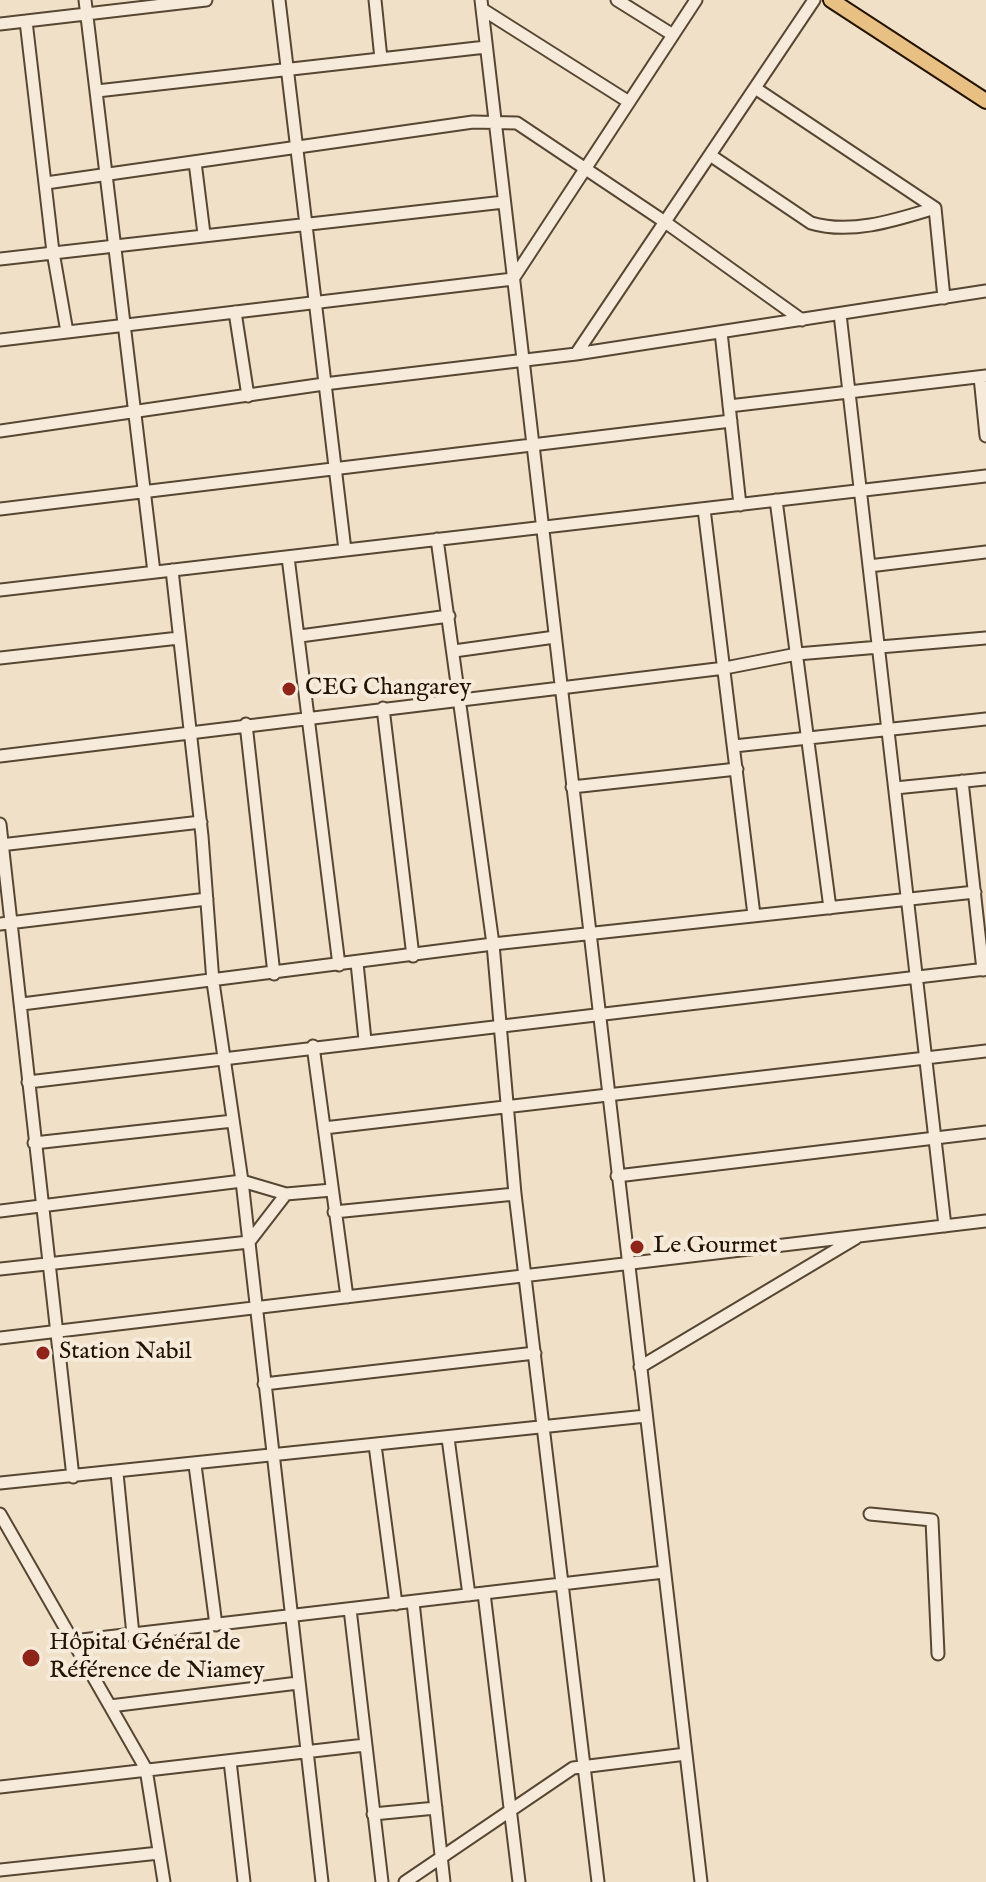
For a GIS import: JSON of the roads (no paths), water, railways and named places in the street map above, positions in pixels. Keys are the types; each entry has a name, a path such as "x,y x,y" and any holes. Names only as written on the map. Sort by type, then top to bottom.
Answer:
{"main road":[{"path":"831,0 986,101"}],"street":[{"path":"85,0 154,572"},
{"path":"0,24 150,3 206,0"},
{"path":"279,0 345,550"},
{"path":"375,0 381,59"},
{"path":"617,0 673,35"},
{"path":"0,340 513,279 696,0"},
{"path":"576,354 814,0"},
{"path":"481,4 629,102"},
{"path":"481,4 701,1882"},
{"path":"26,21 53,252 67,332"},
{"path":"97,91 486,47"},
{"path":"755,88 935,208"},
{"path":"46,183 495,120 517,123 665,222 802,320"},
{"path":"710,155 811,223 825,227 876,224 935,208"},
{"path":"195,162 204,234"},
{"path":"0,259 504,202"},
{"path":"935,208 944,298"},
{"path":"0,431 324,384 576,354 986,291"},
{"path":"235,312 248,396"},
{"path":"840,314 945,1226"},
{"path":"721,332 740,505"},
{"path":"729,406 983,376 986,436"},
{"path":"0,509 731,421"},
{"path":"0,590 986,476"},
{"path":"776,500 830,908"},
{"path":"704,509 754,915"},
{"path":"437,539 493,944 515,1194 598,1882"},
{"path":"869,566 986,552"},
{"path":"288,557 339,965"},
{"path":"172,570 201,822 213,982 242,1181 322,1882"},
{"path":"300,636 449,616"},
{"path":"454,651 555,637"},
{"path":"0,658 179,638"},
{"path":"0,756 190,730 725,668 797,654 986,638"},
{"path":"383,708 413,956"},
{"path":"734,746 986,719"},
{"path":"246,724 274,974"},
{"path":"572,787 737,769"},
{"path":"895,788 986,779"},
{"path":"28,1082 176,1067 313,1046 500,1024 984,970 962,781"},
{"path":"1,845 201,822"},
{"path":"0,824 6,924 22,1004 34,1143 59,1331 73,1477"},
{"path":"22,1004 493,944 975,892"},
{"path":"6,924 207,899"},
{"path":"357,963 365,1040"},
{"path":"313,1046 347,1297"},
{"path":"324,1128 986,1051"},
{"path":"34,1143 233,1121"},
{"path":"617,1176 986,1132"},
{"path":"0,1211 242,1181 286,1194 332,1190"},
{"path":"0,1269 249,1242 286,1194"},
{"path":"334,1212 515,1194"},
{"path":"0,1338 986,1221"},
{"path":"640,1367 860,1236"},
{"path":"264,1384 535,1353"},
{"path":"0,1483 646,1416"},
{"path":"448,1438 469,1595"},
{"path":"375,1445 396,1604"},
{"path":"195,1465 216,1625"},
{"path":"117,1473 133,1635"},
{"path":"0,1514 146,1769 164,1882"},
{"path":"870,1514 932,1520 938,1654"},
{"path":"73,1641 664,1572"},
{"path":"484,1593 519,1882"},
{"path":"413,1602 444,1882"},
{"path":"350,1609 382,1882"},
{"path":"110,1706 298,1683"},
{"path":"0,1787 365,1745"},
{"path":"405,1882 573,1768 686,1754"},
{"path":"230,1761 244,1882"},
{"path":"373,1814 436,1808"},
{"path":"0,1870 159,1853"}],"place":[{"name":"CEG Changarey","path":"289,689"},
{"name":"Le Gourmet","path":"637,1247"},
{"name":"Station Nabil","path":"43,1353"},
{"name":"Hôpital Général de Référence de Niamey","path":"31,1658"}]}
